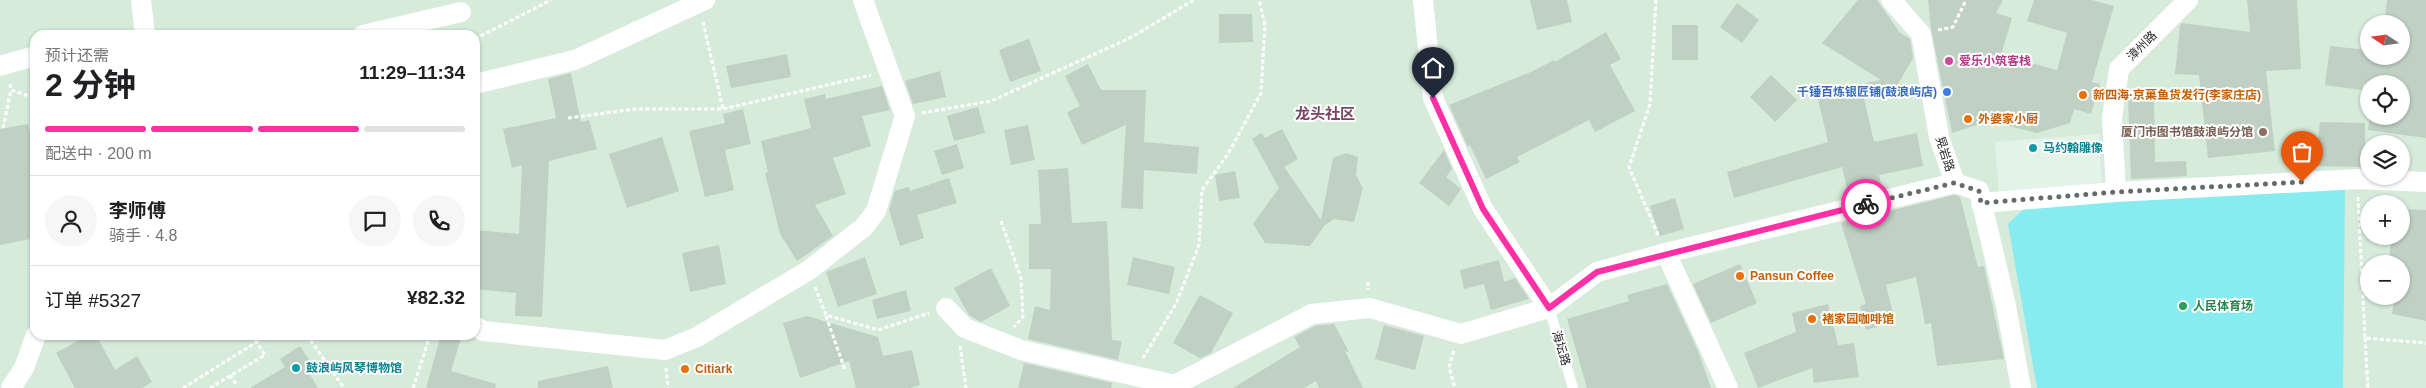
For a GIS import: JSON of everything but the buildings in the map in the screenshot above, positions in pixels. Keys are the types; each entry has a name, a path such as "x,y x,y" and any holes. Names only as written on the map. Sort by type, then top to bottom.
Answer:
{"street":[{"path":"141,0 144,30"},
{"path":"480,328 665,350 698,337 809,270 864,227 876,211 905,116 863,0"},
{"path":"1423,0 1433,98 1483,209 1549,308"},
{"path":"1891,0 1921,34"},
{"name":"漳州路","path":"2116,192 2112,118 2119,69 2188,0"},
{"path":"480,83 575,60 702,2"},
{"path":"384,30 461,12"},
{"name":"晃岩路","path":"1921,34 1939,137 1954,183 1979,191 2006,306 2021,388"},
{"path":"2,65 30,57"},
{"path":"1981,203 2116,192 2358,179 2426,182"},
{"path":"946,308 965,328 1001,343 1175,385 1312,314 1370,308 1461,334 1549,308 1597,272 1666,253 1954,183"},
{"path":"1666,253 1728,388"},
{"path":"11,388 24,368 34,340"}],"lane":[{"name":"海坛路","path":"1549,308 1573,388"}],"path":[{"path":"480,36 551,0"},
{"path":"905,116 991,101 1130,38 1194,0"},
{"path":"1132,376 1176,304 1200,245 1202,190 1228,154 1262,93 1264,25 1259,0"},
{"path":"1656,0 1650,104 1629,167 1666,253"},
{"path":"1921,34 1953,27 1966,0"},
{"path":"702,2 723,109"},
{"path":"2,65 11,90 2,128"},
{"path":"568,118 635,109 723,109 889,71"},
{"path":"11,90 30,96"},
{"path":"2358,179 2368,388"},
{"path":"1000,221 1021,278 1023,317 1001,343"},
{"path":"809,270 845,370"},
{"path":"826,315 878,330 946,308"},
{"path":"1455,388 1449,367 1461,334"},
{"path":"2365,338 2426,343"},
{"path":"183,388 259,340"},
{"path":"310,340 344,388"},
{"path":"413,388 428,340"},
{"path":"210,388 265,355 256,342"},
{"path":"230,375 236,384"},
{"path":"191,383 194,388"}],"shaded area":[{"path":"2099,134 2102,185 1999,193 1995,142"},
{"name":"人民体育场","path":"2345,189 2343,388 2037,388 2008,224 2029,204"}],"way so far":[{"path":"1866,204 1954,183 1979,191 1981,203 2116,192 2302,182"}],"place":[{"name":"爱乐小筑客栈","path":"1949,61"},
{"name":"千锤百炼银匠铺(鼓浪屿店)","path":"1947,92"},
{"name":"新四海·京菓鱼货发行(李家庄店)","path":"2083,95"},
{"name":"外婆家小厨","path":"1968,119"},
{"name":"厦门市图书馆鼓浪屿分馆","path":"2263,132"},
{"name":"马约翰雕像","path":"2033,148"},
{"name":"Pansun Coffee","path":"1740,276"},
{"name":"人民体育场","path":"2183,306"},
{"name":"褚家园咖啡馆","path":"1812,319"},
{"name":"鼓浪屿风琴博物馆","path":"296,368"},
{"name":"Citiark","path":"685,369"}],"district":[{"name":"龙头社区","path":"1325,113"}],"route":[{"path":"1433,98 1483,209 1549,308 1597,272 1666,253 1866,204"}]}
